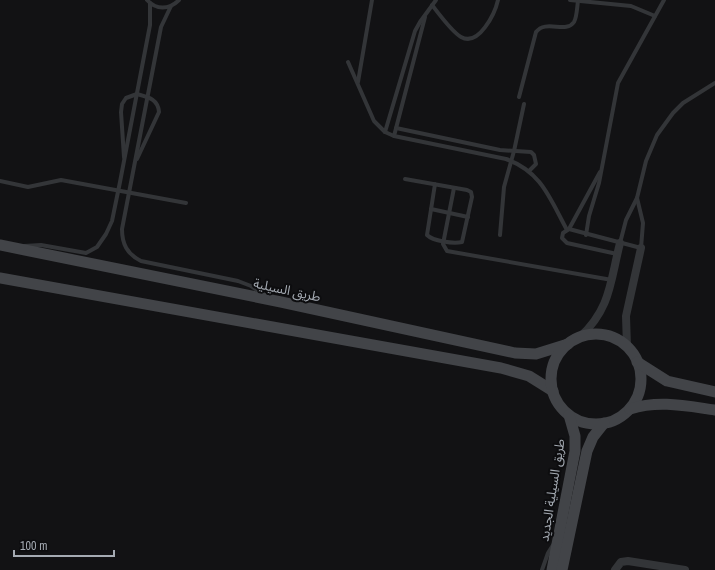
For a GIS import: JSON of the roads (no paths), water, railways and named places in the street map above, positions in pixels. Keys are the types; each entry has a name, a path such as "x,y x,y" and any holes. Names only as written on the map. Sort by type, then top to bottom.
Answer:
{"main road":[{"name":"طريق السيلية","path":"0,245 271,300 515,353 536,354 547,352 568,344"},
{"path":"0,278 506,369 529,376 553,391"},
{"path":"600,334 610,336 627,347 637,362 640,372 639,391 630,409 622,416 604,423 582,422 569,415 557,400 553,391 552,376 555,361 568,344 580,337 600,334"},
{"path":"637,362 667,381 715,392"},
{"path":"630,409 648,404 667,403 715,410"},
{"name":"طريق السيلية الجديد","path":"552,570 575,443 574,429 569,415"},
{"name":"طريق السيلية الجديد","path":"562,570 586,452 596,432 604,423"}],"street":[{"path":"580,337 593,324 603,309 612,280 620,243"},
{"path":"627,347 626,316 641,248"},
{"path":"615,570 621,562 628,560 686,570"}],"lane":[{"path":"148,1 162,8 171,6 179,0"},
{"path":"358,83 372,0"},
{"path":"385,132 412,41 420,22 436,0"},
{"path":"432,5 459,36 468,39 473,38 485,27 492,17 498,0"},
{"path":"570,0 602,1 631,6 655,16"},
{"path":"586,235 589,216 597,190 618,83 664,0"},
{"path":"17,248 35,245 82,253 94,250 100,244 110,228 151,20 148,1"},
{"path":"519,97 537,30 544,26 565,27 571,25 575,20 578,1"},
{"path":"171,6 161,27 129,192 122,238 124,246 132,256 146,262 238,281 258,290 271,300"},
{"path":"394,136 426,13"},
{"path":"348,62 374,121 385,132 394,136 511,161 530,171 541,183 568,230 641,248 643,223 637,198"},
{"path":"620,243 628,216 637,198 650,148 664,124 684,103 715,83"},
{"path":"124,160 121,108 126,98 137,94 148,97 156,103 158,115 135,163"},
{"path":"500,235 503,212 502,194 514,151 524,104"},
{"path":"396,128 514,151 531,152 534,155 536,164 530,171"},
{"path":"601,170 568,230 562,235 565,242 617,254"},
{"path":"405,179 435,184 471,192 463,242 459,243 446,241 427,235 435,184"},
{"path":"0,182 28,187 61,180 186,203"},
{"path":"454,188 449,213 446,241 452,252 612,280"},
{"path":"431,209 468,217"},
{"path":"542,570 548,553 559,535"}]}
